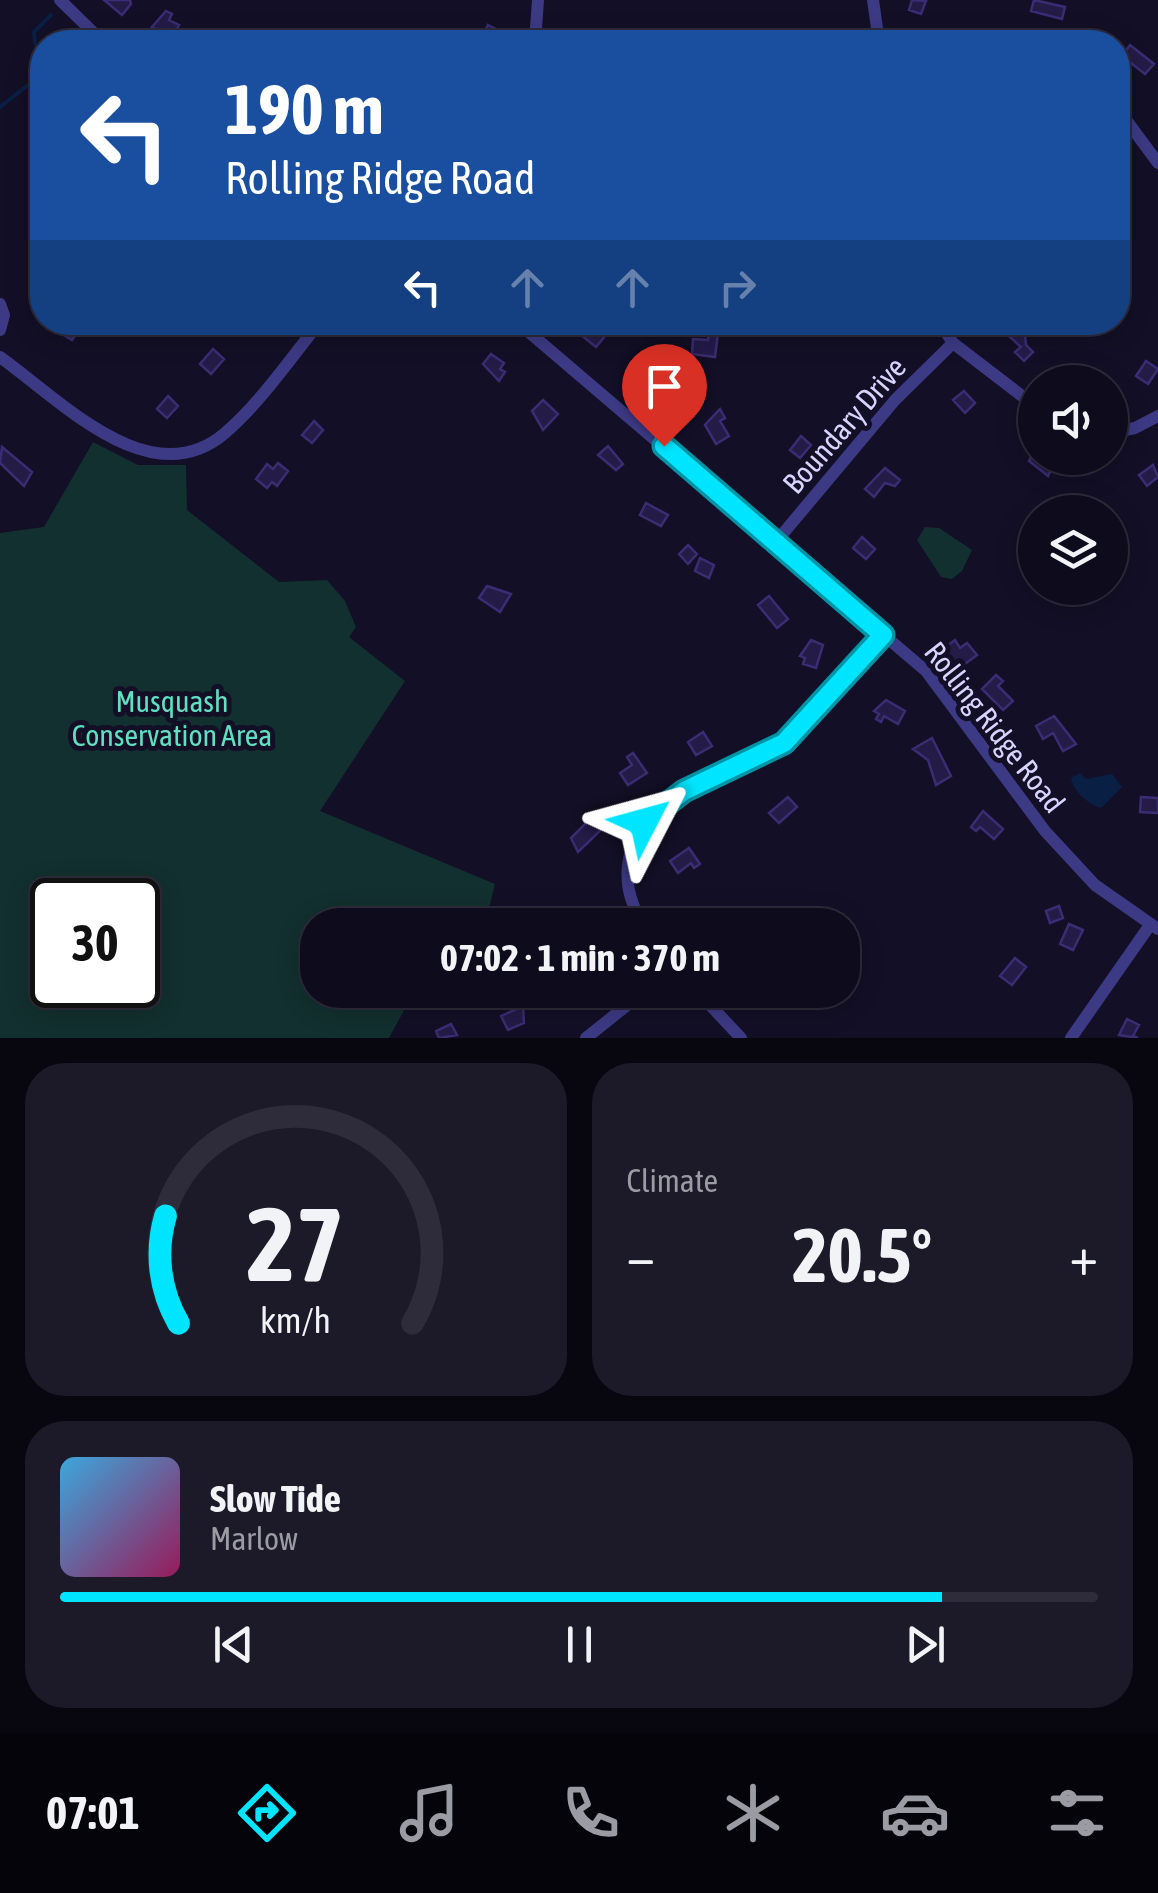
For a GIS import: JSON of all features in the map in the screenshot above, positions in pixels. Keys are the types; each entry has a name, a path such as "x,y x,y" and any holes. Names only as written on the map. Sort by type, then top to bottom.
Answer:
{"street":[{"path":"60,0 91,30"},
{"path":"536,30 538,0"},
{"path":"873,0 877,30"},
{"path":"1130,125 1158,163"},
{"path":"0,304 4,315 0,330"},
{"path":"0,357 120,442 143,451 180,454 204,447 225,433 309,335"},
{"name":"Rolling Ridge Road","path":"532,335 926,671 1060,848 1108,896 1154,927"},
{"path":"948,335 1018,393"},
{"name":"Boundary Drive","path":"775,543 895,400 953,343"},
{"path":"1128,429 1158,416"},
{"path":"636,908 628,870 644,822 684,791 784,743 883,635"},
{"path":"1071,1038 1154,927"},
{"path":"586,1038 624,1008"},
{"path":"713,1008 741,1038"}],"green space":[{"name":"Musquash Conservation Area","path":"93,442 138,465 186,465 187,510 279,582 327,580 345,601 356,627 349,637 405,681 320,811 495,884 489,908 300,908 300,1008 405,1008 389,1038 0,1038 0,533 44,527"},
{"path":"925,527 939,528 972,550 962,571 952,579 941,577 917,540"}],"water":[{"path":"1080,773 1086,779 1112,774 1122,787 1101,808 1075,788 1071,778"}],"building":[{"path":"104,0 130,0 131,4 122,15"},
{"path":"912,0 926,1 921,14 909,10"},
{"path":"1034,0 1065,7 1062,19 1031,11"},
{"path":"166,11 172,14 169,20 179,25 176,30 152,27"},
{"path":"1130,45 1154,64 1145,74 1130,62"},
{"path":"581,335 606,335 596,347"},
{"path":"709,335 718,335 715,357 692,354 693,339 708,340"},
{"path":"1008,335 1025,335 1026,345 1033,352 1024,361 1015,352 1021,347"},
{"path":"213,349 224,359 211,374 200,364"},
{"path":"491,354 504,363 500,369 505,372 499,381 483,364"},
{"path":"1146,361 1158,369 1148,384 1136,376"},
{"path":"964,391 975,403 965,413 953,400"},
{"path":"168,396 178,406 167,418 157,409"},
{"path":"543,400 558,414 543,430 532,411"},
{"path":"720,409 725,418 720,421 729,436 716,444 705,425"},
{"path":"314,421 323,430 312,443 302,435"},
{"path":"801,436 811,445 800,458 790,450"},
{"path":"608,446 623,464 616,470 598,455"},
{"path":"2,447 32,472 24,486 0,463"},
{"path":"278,463 288,471 277,486 272,482 267,488 256,479 267,464 273,469"},
{"path":"1153,465 1158,477 1147,486 1139,475"},
{"path":"885,468 900,480 895,486 885,483 874,497 865,489"},
{"path":"646,503 668,515 661,526 640,515"},
{"path":"862,537 875,549 866,559 853,548"},
{"path":"688,545 697,554 688,564 679,554"},
{"path":"700,558 714,565 709,578 695,571"},
{"path":"487,586 511,594 500,612 479,598"},
{"path":"769,596 788,619 777,628 758,605"},
{"path":"811,640 823,645 816,668 803,664 805,658 800,656"},
{"path":"955,640 960,648 967,643 977,655 958,669 943,649"},
{"path":"996,675 1003,681 998,686 1013,701 1003,710 982,689"},
{"path":"886,700 905,711 898,724 884,716 881,722 876,719 879,714 874,711"},
{"path":"1054,716 1076,744 1063,751 1053,733 1043,739 1036,726"},
{"path":"703,732 712,746 696,755 688,742"},
{"path":"932,738 951,776 936,785 928,760 913,749"},
{"path":"633,753 647,773 628,785 620,773 632,765 627,757"},
{"path":"788,797 797,807 779,823 769,813"},
{"path":"1141,797 1158,798 1158,813 1140,812"},
{"path":"983,811 1003,829 994,839 980,827 976,831 971,827"},
{"path":"591,818 602,829 578,852 571,838"},
{"path":"689,848 700,864 694,868 691,863 678,873 670,861"},
{"path":"1059,906 1063,918 1050,923 1046,911"},
{"path":"1069,924 1083,930 1073,950 1060,944"},
{"path":"1015,958 1026,967 1012,985 1000,976"},
{"path":"523,1008 524,1023 508,1030 501,1016"},
{"path":"1127,1019 1139,1025 1133,1036 1138,1038 1119,1035"},
{"path":"451,1024 457,1035 439,1038 436,1031"}],"waterway":[{"path":"36,30 51,15"},
{"path":"0,107 30,83"}],"route":[{"path":"644,822 673,797 784,743 828,700 883,635 664,446"}]}
